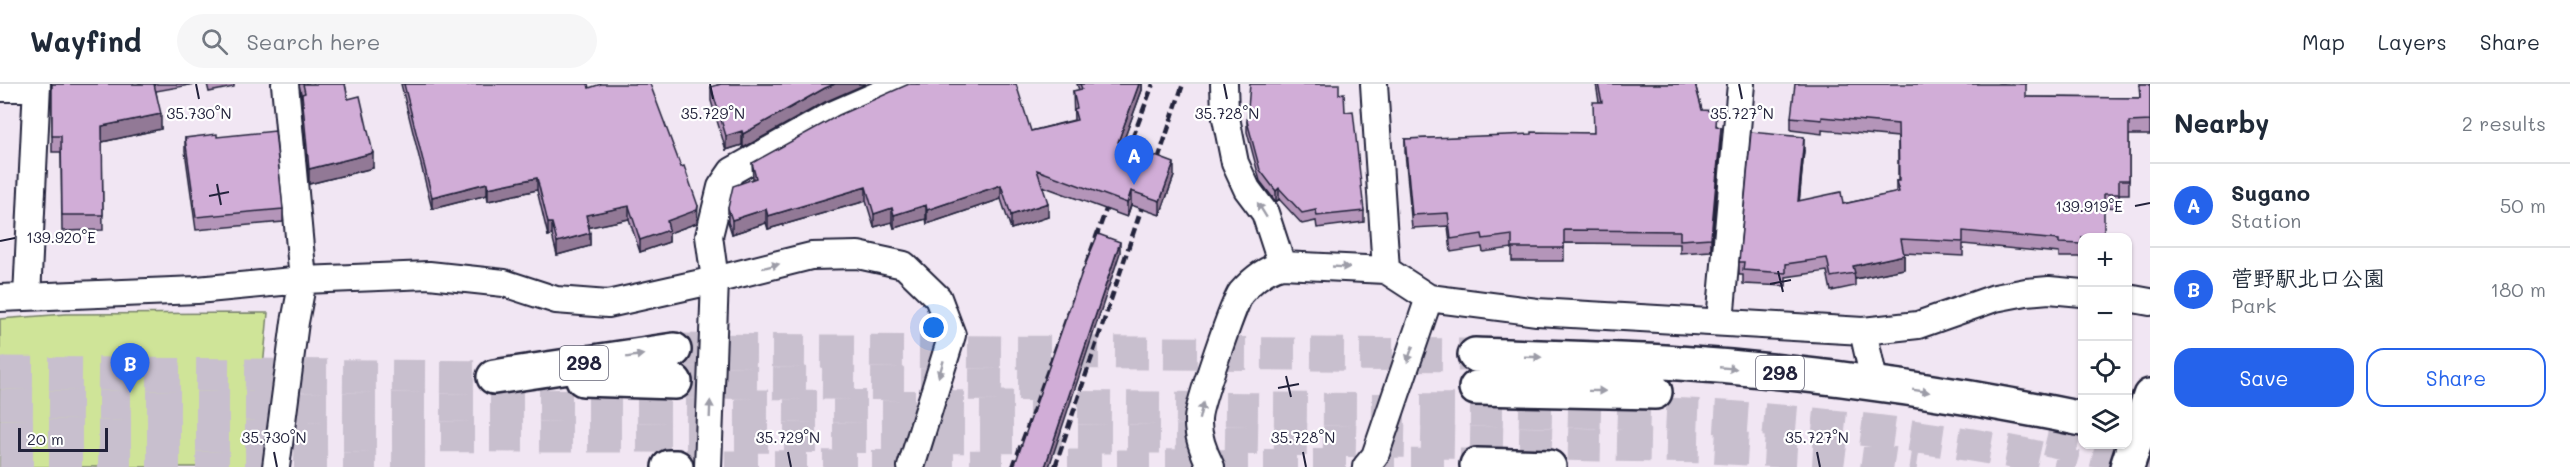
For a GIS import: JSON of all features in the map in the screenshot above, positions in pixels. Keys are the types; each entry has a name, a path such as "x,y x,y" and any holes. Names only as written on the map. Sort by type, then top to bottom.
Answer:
{"highway":[{"name":"298","path":"1475,355 1665,362 1875,385 2078,417"},
{"name":"298","path":"494,377 675,366"},
{"path":"1476,388 1655,392"},
{"path":"2127,467 2150,396"},
{"path":"1477,465 1549,467"},
{"path":"669,467 676,467"}],"street":[{"path":"276,467 295,322 303,280 285,84"},
{"path":"708,467 715,280 709,236 721,188 732,171 832,115 903,84"},
{"path":"1224,84 1225,113 1235,163 1247,189 1265,213 1282,265"},
{"path":"1374,84 1386,270"},
{"path":"1719,321 1741,84"},
{"path":"0,88 37,86 27,297"},
{"path":"0,298 197,290 303,280 429,275 504,283 556,300 608,304 811,256 858,255 904,265 938,298 952,334 911,467"},
{"path":"1211,467 1203,450 1198,419 1218,355 1240,294 1268,269 1282,265 1386,270 1429,298 1569,314 1863,331 1918,325 1995,298 2026,292 2049,290 2078,293"},
{"path":"1366,467 1375,456 1429,298"},
{"path":"2132,299 2150,302"},
{"path":"1863,331 1875,385"}],"green space":[{"path":"268,313 254,467 0,467 0,319 66,314"}],"building":[{"path":"52,84 154,84 161,114 102,126 103,215 62,215 61,136 52,136"},
{"path":"303,84 345,84 348,99 360,96 373,153 309,169"},
{"path":"404,84 588,84 589,88 601,84 650,84 681,167 684,166 698,206 697,210 667,221 669,230 640,240 629,206 586,215 590,233 557,242 552,223 548,223 537,178 488,188 487,183 432,197"},
{"path":"721,84 835,84 743,134 742,131 726,136 711,87"},
{"path":"909,84 1016,84 1031,131 1077,120 1073,91 1082,89 1080,84 1139,84 1118,142 1174,163 1160,201 1131,191 1127,203 1037,170 1048,203 1011,215 1001,185 927,210 926,205 894,215 892,208 874,214 866,187 768,216 766,209 732,220 728,208 733,186 756,178 752,163 839,115"},
{"path":"1250,84 1339,84 1339,94 1344,93 1345,112 1353,111 1364,211 1317,216 1316,210 1302,213 1279,188 1276,191 1260,170 1247,121"},
{"path":"1598,84 1695,84 1702,110 1717,111 1716,126 1721,127 1711,238 1680,240 1680,231 1564,230 1564,248 1512,248 1512,235 1483,239 1482,234 1451,239 1448,213 1412,215 1405,139 1532,134 1532,132 1594,133 1593,102 1602,102"},
{"path":"1795,84 2026,84 2026,97 2140,98 2140,84 2150,84 2150,121 2129,122 2129,180 2119,180 2119,194 2104,194 2104,233 2078,233 2078,244 1963,231 1963,242 1901,239 1904,255 1853,266 1855,273 1831,277 1827,258 1786,264 1786,273 1743,270 1744,262 1739,262 1751,132 1804,137 1798,201 1841,192 1843,204 1899,192 1896,181 1899,181 1898,124 1822,117 1822,120 1791,117"},
{"path":"275,131 283,209 196,217 185,138"},
{"path":"1098,234 1120,242 1045,467 1014,467 1081,275"}],"tunnel":[{"path":"674,350 1475,355"},
{"path":"0,373 494,377"},
{"path":"675,382 1073,385"},
{"path":"0,403 1514,410 1674,414 1833,426 1912,436 1974,445 2076,467"},
{"path":"0,435 1174,437 1712,447 1829,454 1917,467"},
{"path":"2046,439 2150,464"},
{"path":"0,463 428,467"},
{"path":"676,467 1469,465"}],"railway":[{"path":"1123,163 1153,84"},
{"path":"1154,172 1183,84"},
{"path":"1055,467 1147,192"},
{"path":"1013,467 1112,193"}],"place":[{"name":"Sugano","path":"1134,185"},
{"name":"菅野駅北口公園","path":"130,393"}]}
